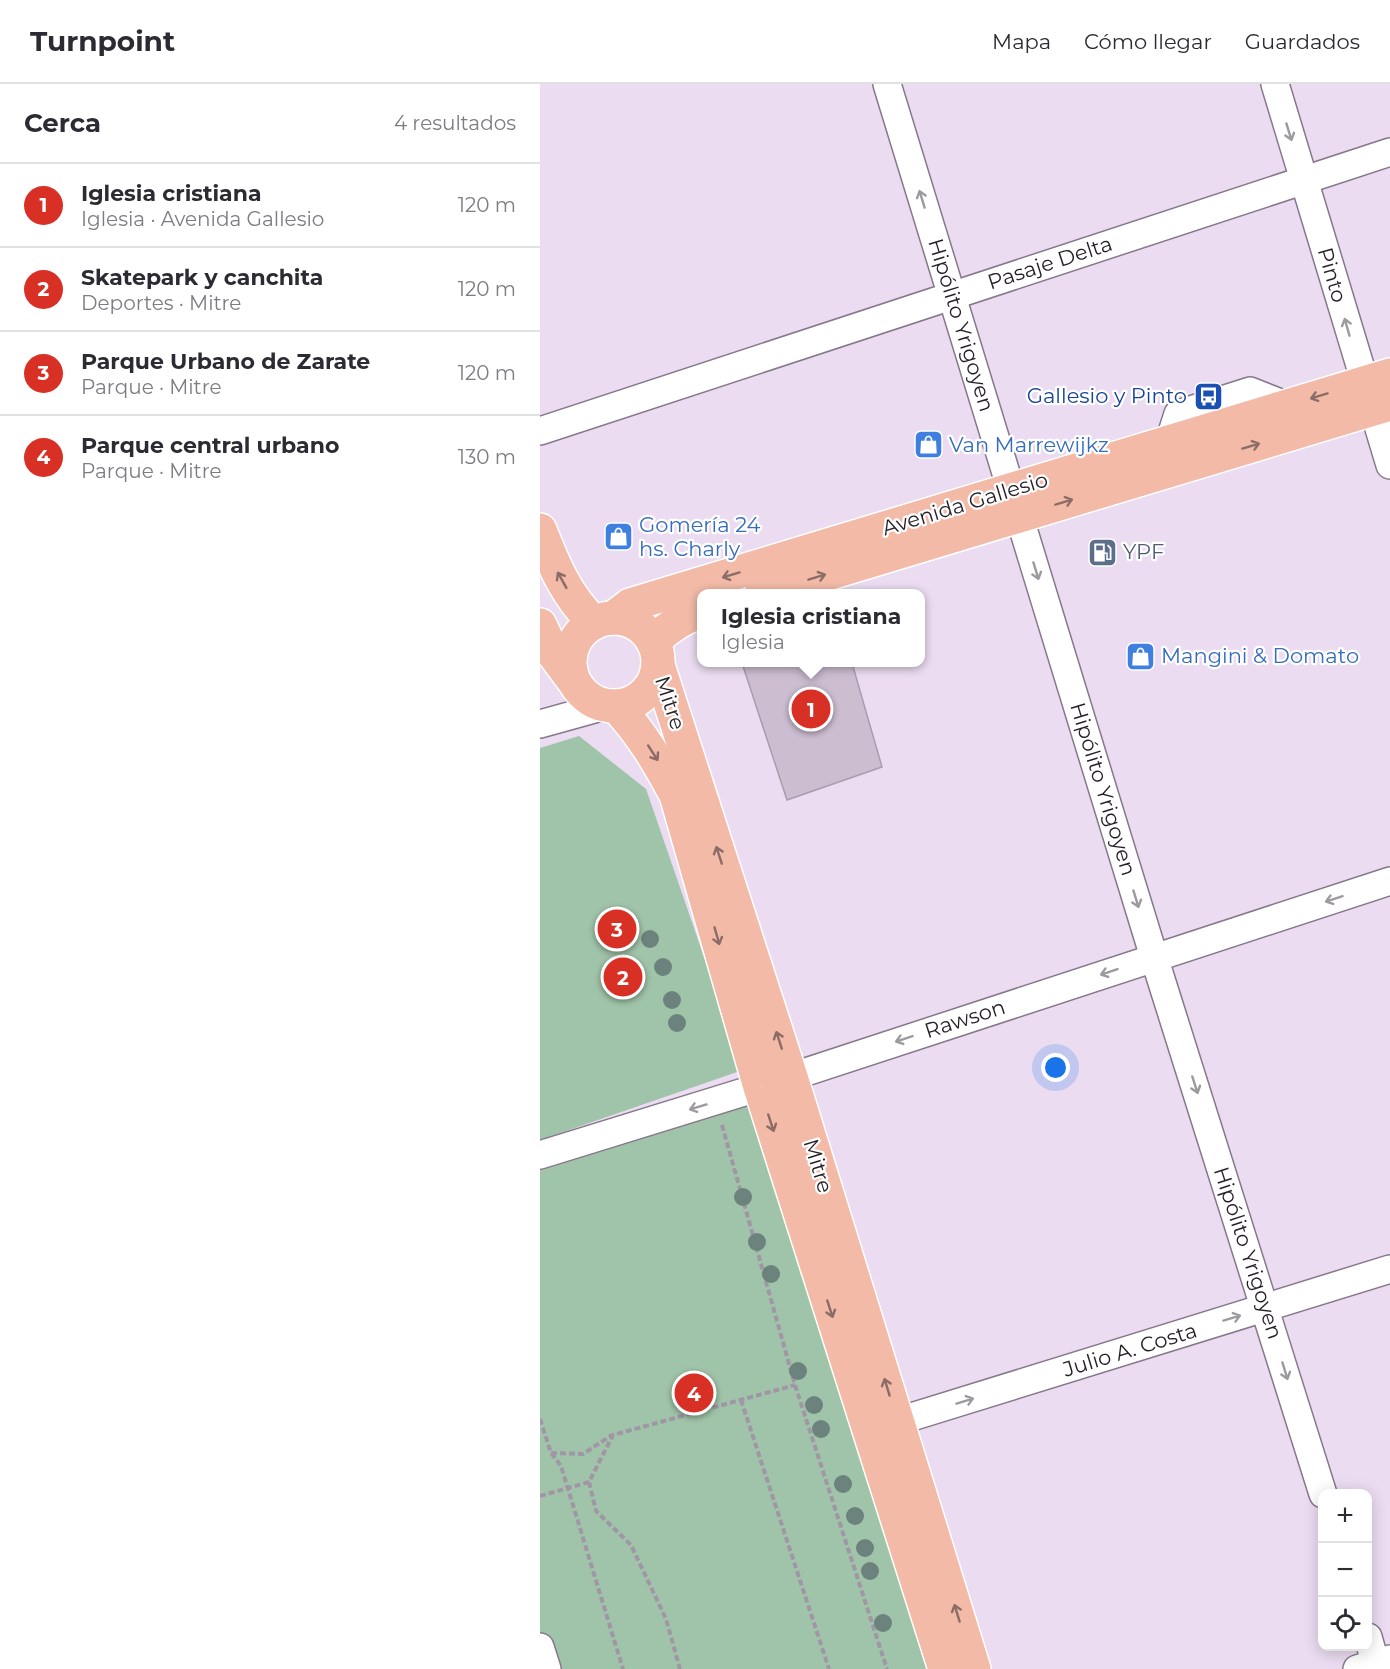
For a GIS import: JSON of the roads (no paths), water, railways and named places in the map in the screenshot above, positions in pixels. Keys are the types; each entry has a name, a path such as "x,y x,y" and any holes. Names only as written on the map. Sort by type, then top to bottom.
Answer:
{"main road":[{"name":"Avenida Gallesio","path":"775,589 1015,503 1168,442 1288,406 1379,393"},
{"name":"Avenida Gallesio","path":"604,620 630,605 1015,503 1379,393"},
{"path":"540,530 555,568 575,603 604,620 636,624 655,653"},
{"path":"540,625 554,653 575,684 588,698 611,706 640,698 655,677 655,653 666,629 697,613"},
{"path":"575,684 570,667 572,649 580,633 604,620"},
{"name":"Mitre","path":"655,653 790,1077 945,1669"},
{"name":"Mitre","path":"611,706 636,728 655,756 676,795 760,1088 974,1669"}],"street":[{"name":"Hipólito Yrigoyen","path":"887,84 1154,957 1321,1489"},
{"name":"Pinto","path":"1275,84 1304,180 1379,393 1390,465"},
{"name":"Pasaje Delta","path":"540,431 1390,152"},
{"path":"540,724 611,706"},
{"name":"Rawson","path":"540,1155 760,1088 1390,881"},
{"name":"Julio A. Costa","path":"883,1426 1390,1269"},
{"path":"540,1647 547,1669"}],"place":[{"name":"Gallesio y Pinto","path":"1208,396"},
{"name":"Van Marrewijkz","path":"928,445"},
{"name":"Gomería 24 hs. Charly","path":"618,537"},
{"name":"YPF","path":"1102,552"},
{"name":"Mangini & Domato","path":"1140,656"},
{"name":"Iglesia cristiana","path":"811,709"},
{"name":"Parque Urbano de Zarate","path":"617,929"},
{"name":"Skatepark y canchita","path":"623,977"},
{"name":"Parque central urbano","path":"694,1393"}]}
